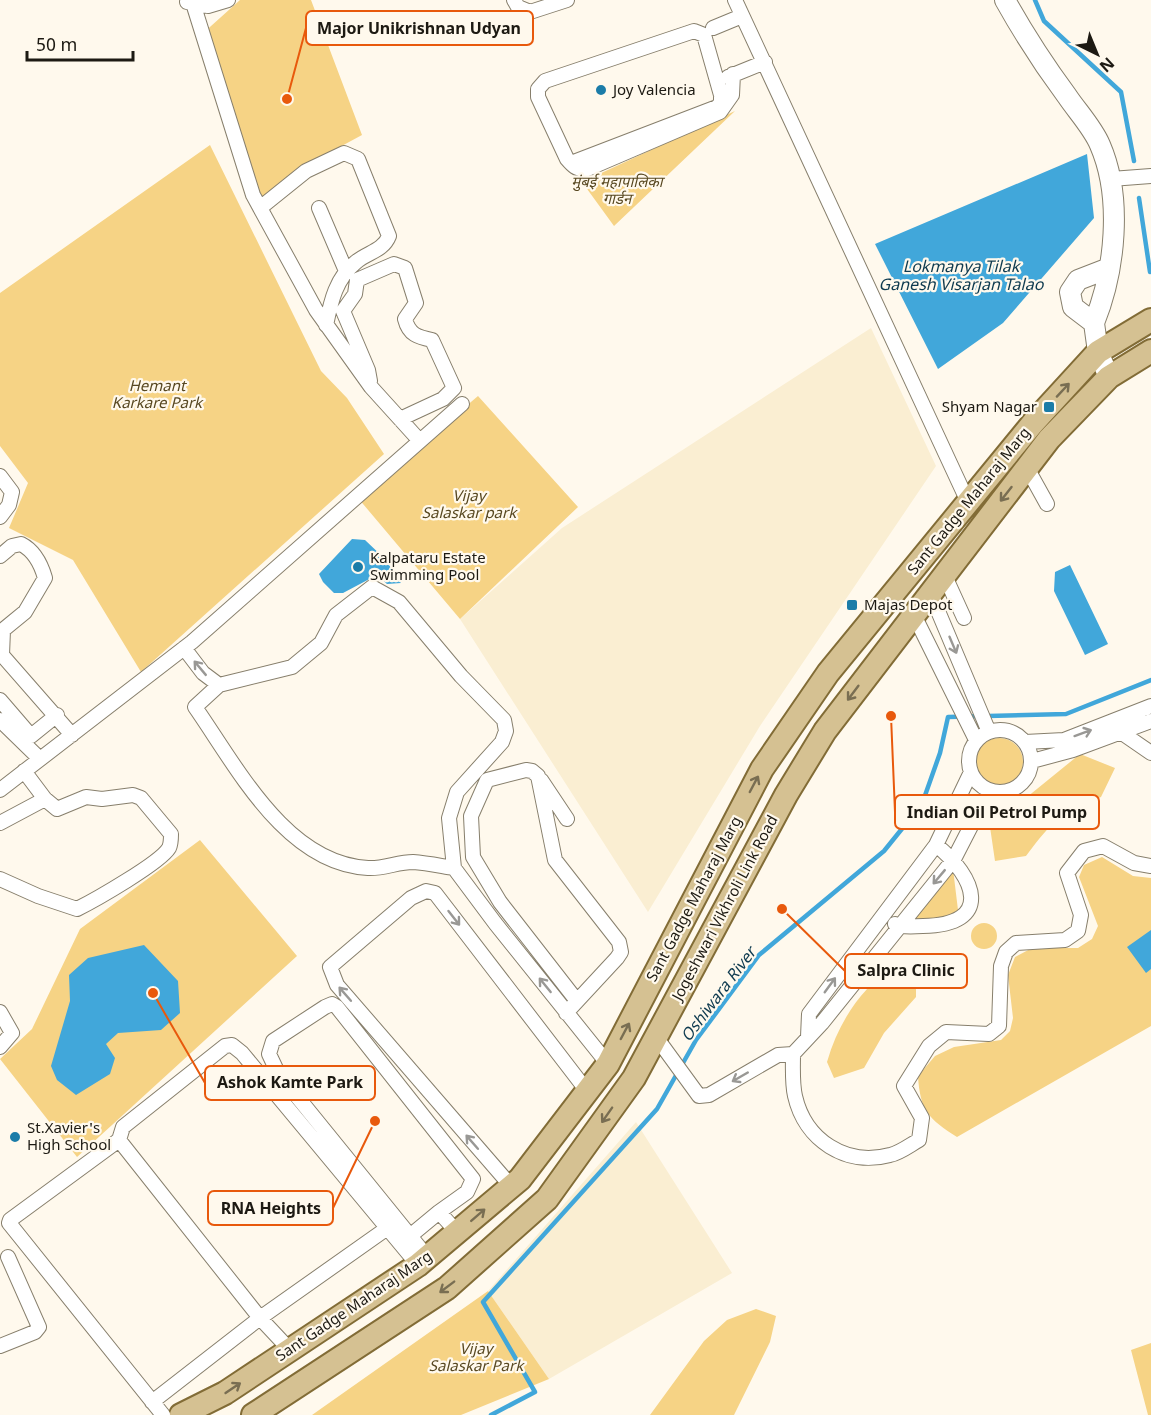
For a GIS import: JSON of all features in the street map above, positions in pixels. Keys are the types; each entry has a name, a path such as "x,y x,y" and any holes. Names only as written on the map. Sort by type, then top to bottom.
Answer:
{"main road":[{"path":"1005,0 1029,43 1100,143 1111,179 1113,217 1109,268 1094,323 1098,352 1109,377"},
{"path":"1094,323 1073,307 1070,292 1078,280 1109,268"},
{"name":"Sant Gadge Maharaj Marg","path":"181,1415 225,1393 423,1261 520,1179 608,1064 768,760 828,673 1033,423 1098,352 1151,320"},
{"name":"Jogeshwari Vikhroli Link Road","path":"253,1415 447,1288 548,1199 634,1078 786,795 825,731 1049,440 1109,377 1151,351"}],"street":[{"path":"189,2 208,6 228,0"},
{"path":"514,0 518,7 530,12 567,0"},
{"path":"735,0 969,502"},
{"path":"189,2 253,195 294,275 326,325 371,387 419,440"},
{"path":"713,28 742,16"},
{"path":"571,163 717,107 721,103 722,95 704,35 694,31 541,85 538,97 571,163 578,170 592,168 720,112 732,95 731,76 765,62"},
{"path":"260,208 306,171 344,153 358,159 389,236 381,248 357,261 346,272 334,290 326,325"},
{"path":"1111,179 1151,176"},
{"path":"319,208 346,272"},
{"path":"371,387 368,370 343,311 355,294 357,280 394,264 405,268 416,303 405,319 407,325 416,336 432,340 454,388 443,399 400,419"},
{"path":"0,790 184,648 462,404"},
{"path":"1027,468 1047,504"},
{"path":"0,476 12,492 9,505 0,517"},
{"path":"0,556 12,546 21,544 30,549 42,566 45,578 25,612 3,630 2,656 57,715 72,735"},
{"path":"937,583 964,618"},
{"path":"937,583 987,727"},
{"path":"454,867 412,862 368,868 323,858 292,837 257,795 195,707 219,685 292,667 321,643 336,615 372,587 399,602 424,629 461,676 504,720 506,731 502,742 457,792 449,818 454,867 495,923 608,1064"},
{"path":"913,614 973,735 968,759 971,772 980,786 989,791 1009,791 1018,787 1025,780 1032,761 1025,742 1011,731 987,727 973,735"},
{"path":"184,648 203,674 219,685"},
{"path":"0,700 31,736 57,715"},
{"path":"1032,761 1119,727 1151,706"},
{"path":"0,720 40,759"},
{"path":"1025,742 1064,740 1151,721"},
{"path":"1119,727 1151,753"},
{"path":"567,819 538,776 532,771 526,770 493,778 483,784 471,816 472,857 500,902 577,1001"},
{"path":"0,879 38,896 77,909 101,897 168,849 171,834 141,798 133,795 102,799 86,797 57,809 45,799 24,771"},
{"path":"808,1037 809,1014 936,845 971,772"},
{"path":"538,776 555,860 621,947 617,958 566,1012"},
{"path":"989,791 954,859 793,1054 795,1096 809,1130 833,1151 864,1158 891,1155 919,1140 922,1118 904,1086 929,1046 946,1032 989,1034 999,1026 1001,966 1006,952 1016,943 1065,940 1078,931 1081,915 1067,873 1084,851 1103,846 1134,862 1151,866"},
{"path":"0,823 45,799"},
{"path":"882,915 898,926 947,924 966,911 973,893 969,882 954,859 936,845"},
{"path":"511,1186 337,985 330,967 411,898 426,891 435,893 586,1091"},
{"path":"410,1236 467,1192 473,1179 337,1007 332,1004 273,1041 269,1054 278,1073 410,1236 423,1261"},
{"path":"0,1012 12,1033 0,1047"},
{"path":"656,1037 698,1095 706,1096 778,1055 793,1054"},
{"path":"163,1415 9,1223 9,1220 119,1140 123,1127 225,1046 232,1045 242,1053 386,1229 423,1261"},
{"path":"804,1117 823,1128"},
{"path":"119,1140 260,1318 290,1350"},
{"path":"440,1212 457,1232"},
{"path":"152,1402 260,1318 386,1229"},
{"path":"0,1346 35,1332 39,1327 8,1257"}],"shaded area":[{"path":"871,328 936,466 760,726 648,912 460,619 562,528"},
{"path":"636,1122 732,1273 549,1379 488,1291"}],"green space":[{"path":"240,0 311,0 362,135 312,162 263,198 201,35"},
{"name":"मुंबई महापालिका गार्डन","path":"735,111 614,226 582,182"},
{"name":"Hemant Karkare Park","path":"210,145 321,371 347,398 384,454 141,672 73,560 9,528 28,483 0,446 0,293"},
{"name":"Vijay Salaskar park","path":"478,396 578,507 460,619 358,498"},
{"path":"999,738 1016,745 1023,762 1016,779 999,786 982,779 975,762 982,745"},
{"path":"1080,754 1115,768 1101,797 1058,819 1026,856 995,861 990,827"},
{"path":"200,840 297,956 77,1157 0,1059 32,1029 80,929"},
{"path":"1102,857 1133,876 1151,878 1151,1026 957,1137 939,1125 928,1113 921,1098 918,1076 935,1056 954,1047 1001,1040 1010,1031 1013,1018 1008,975 1015,957 1032,948 1078,948 1092,939 1098,926 1079,877 1084,865"},
{"path":"953,869 958,910 947,918 914,920"},
{"path":"984,923 993,927 997,936 993,945 984,949 975,945 971,936 975,927"},
{"path":"895,964 916,965 916,997 884,1033 864,1068 834,1078 827,1062 838,1033 852,1007 861,996"},
{"name":"Vijay Salaskar Park","path":"488,1291 549,1379 461,1415 312,1415"},
{"path":"756,1309 776,1316 770,1342 734,1415 650,1415 704,1341 727,1320"},
{"path":"1151,1343 1151,1415 1148,1415 1131,1350"}],"water":[{"name":"Lokmanya Tilak Ganesh Visarjan Talao","path":"1087,154 1094,218 1003,323 938,369 875,244"},
{"name":"Kalpataru Estate Swimming Pool","path":"352,539 365,540 385,559 401,583 387,584 377,575 343,593 334,593 323,582 319,574"},
{"path":"1070,565 1108,644 1085,655 1054,591 1055,572"},
{"path":"1151,930 1151,969 1146,973 1127,947"},
{"path":"144,945 178,981 180,1013 161,1030 118,1033 106,1044 115,1058 110,1074 76,1095 57,1080 51,1066 70,1001 69,975 88,958"}],"waterway":[{"name":"Oshiwara River","path":"1035,0 1044,21 1121,92 1134,161"},
{"name":"Oshiwara River","path":"1139,198 1150,272"},
{"name":"Oshiwara River","path":"491,1415 535,1392 483,1302 657,1109 696,1040 759,955 884,851 922,804 940,753 948,717 1066,714 1151,680"}],"place":[{"name":"Joy Valencia","path":"601,90"},
{"name":"Major Unikrishnan Udyan","path":"287,99"},
{"name":"Shyam Nagar","path":"1049,407"},
{"name":"Kalpataru Estate Swimming Pool","path":"358,567"},
{"name":"Majas Depot","path":"852,605"},
{"name":"Indian Oil Petrol Pump","path":"891,716"},
{"name":"Salpra Clinic","path":"782,909"},
{"name":"Ashok Kamte Park","path":"153,993"},
{"name":"RNA Heights","path":"375,1121"},
{"name":"St.Xavier's High School","path":"15,1137"}]}
